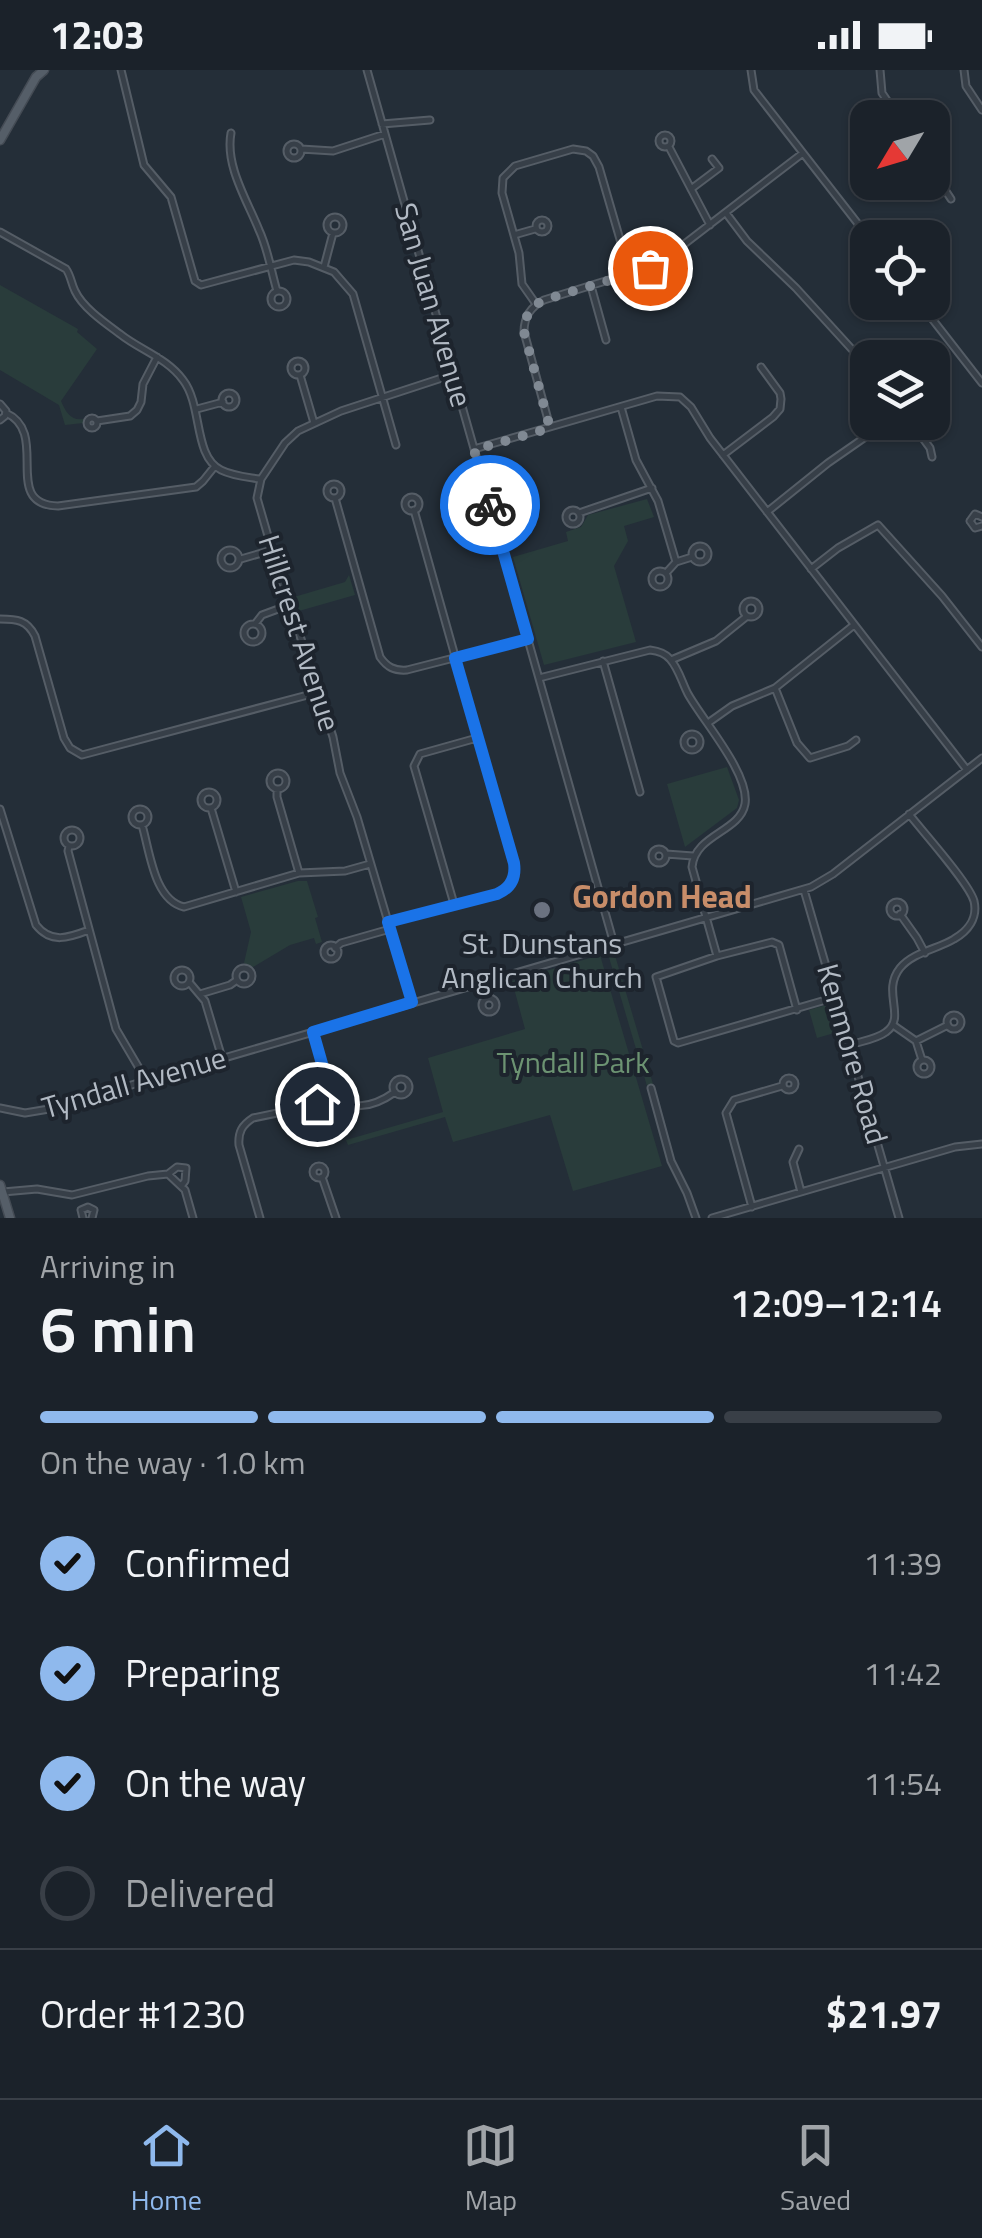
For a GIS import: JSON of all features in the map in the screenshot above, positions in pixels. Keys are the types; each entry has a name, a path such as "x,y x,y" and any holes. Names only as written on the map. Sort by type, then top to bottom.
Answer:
{"main road":[{"path":"0,140 44,70"},
{"path":"1,1189 10,1218"}],"street":[{"path":"121,70 144,165 170,197 196,281 202,286 294,260 324,267 342,280 353,294 396,445"},
{"name":"San Juan Avenue","path":"367,70 614,944"},
{"path":"751,70 754,90 855,220"},
{"path":"880,70 882,93 887,100"},
{"path":"964,70 966,86 982,110"},
{"path":"382,124 430,120"},
{"path":"231,133 228,146 277,291"},
{"path":"301,149 333,151 385,134"},
{"path":"668,147 710,226"},
{"path":"536,304 522,284 502,193 506,172 516,166 573,149 593,156 630,274"},
{"path":"550,428 524,332 526,317 536,304 663,262 803,153"},
{"path":"691,189 719,168 712,159"},
{"path":"726,213 850,347"},
{"path":"514,235 536,228"},
{"path":"0,232 66,269 75,291 89,308 182,378 192,393 206,456 224,472 260,479 298,431 383,396 452,375"},
{"path":"324,267 333,233"},
{"path":"590,286 606,340"},
{"path":"934,320 982,383"},
{"path":"97,421 130,416 137,410 142,384 158,357"},
{"path":"723,456 780,409 780,394 761,367"},
{"path":"300,375 314,423"},
{"path":"474,450 621,406 664,395 680,396 967,770"},
{"path":"197,410 223,402"},
{"path":"0,404 25,434 27,489 44,505 196,487 214,466"},
{"path":"621,406 636,460 652,488 676,562"},
{"path":"0,420 6,413"},
{"path":"766,512 861,440"},
{"path":"924,440 932,457"},
{"name":"Hillcrest Avenue","path":"260,479 257,498 272,550 412,1002"},
{"path":"578,513 652,488"},
{"path":"335,498 380,656 386,664 407,670 528,639"},
{"path":"335,948 454,904 502,892 514,874 414,510"},
{"path":"982,517 975,514 970,521 975,528 982,526"},
{"path":"811,569 878,525 982,647"},
{"path":"239,559 272,550"},
{"path":"666,573 676,562 692,557"},
{"path":"256,624 262,614 289,606"},
{"path":"671,660 716,641 746,616"},
{"path":"0,619 21,621 30,627 66,743 82,755 319,692"},
{"path":"698,737 732,706 775,688 854,625"},
{"path":"539,678 650,650 671,660 687,693 735,766 746,802 742,812 693,856 692,867 718,956"},
{"path":"603,661 640,792"},
{"path":"775,688 797,743 810,758 856,740"},
{"path":"454,904 414,766 420,754 477,738"},
{"path":"410,752 416,760"},
{"name":"Tyndall Avenue","path":"0,1108 30,1113 804,890 832,874 982,758"},
{"path":"278,789 299,873"},
{"path":"211,808 236,892"},
{"path":"0,809 36,925 46,935 58,938 71,938 89,930"},
{"path":"850,1045 884,1033 893,1025 896,1017 890,992 904,964 961,935 978,909 970,892 910,814"},
{"path":"142,825 160,889 173,905 184,908 299,873 345,871 370,864"},
{"path":"69,846 118,1035 146,1080"},
{"path":"666,854 693,856"},
{"name":"Kenmore Road","path":"804,890 899,1218"},
{"path":"900,914 925,953"},
{"path":"796,1010 779,946 772,942 656,976 678,1044 796,1010 836,997"},
{"path":"200,994 238,980"},
{"path":"189,982 205,1000 222,1058"},
{"path":"482,982 487,998"},
{"path":"916,1041 948,1024"},
{"path":"893,1025 916,1041 922,1060"},
{"path":"260,1218 238,1134 253,1118 317,1104 328,1093 313,1032"},
{"path":"752,1207 726,1112 734,1100 782,1086"},
{"path":"651,1088 671,1161 696,1218"},
{"path":"328,1093 350,1106 394,1092"},
{"path":"712,1218 955,1147 982,1144"},
{"path":"799,1150 794,1162 801,1192"},
{"path":"1,1189 84,1194 168,1174 177,1167 186,1168 182,1185"},
{"path":"168,1174 182,1185 193,1218"},
{"path":"322,1177 336,1218"},
{"path":"84,1194 86,1207"},
{"path":"83,1218 81,1210 86,1207"},
{"path":"86,1207 94,1210 92,1218"}],"green space":[{"path":"0,285 78,329 97,349 61,401 69,415 84,419 83,423 65,425 59,405 0,370"},
{"path":"647,499 654,517 624,526 628,541 614,566 636,642 544,665 513,557 568,541 566,532 581,527 588,515"},
{"path":"349,575 355,595 299,611 294,597 345,582"},
{"path":"727,767 739,800 737,808 685,847 667,784"},
{"path":"307,881 322,942 316,944 314,938 290,945 253,967 244,963 251,932 241,897"},
{"name":"Tyndall Park","path":"614,952 653,1084 647,1086 608,954"},
{"name":"Tyndall Park","path":"600,955 662,1166 573,1191 550,1115 453,1142 445,1117 348,1145 346,1140 443,1112 428,1058 525,1029 512,981"},
{"path":"826,1005 838,1032 817,1038 809,1010"}],"way so far":[{"path":"490,505 474,450 550,428 524,332 530,310 544,300 650,268"}],"place":[{"name":"St. Dunstans Anglican Church","path":"542,910"}],"district":[{"name":"Gordon Head","path":"662,897"}],"route":[{"path":"317,1104 328,1093 328,1085 313,1032 412,1002 388,922 497,894 508,888 514,878 514,863 455,658 528,639 490,505"}]}
